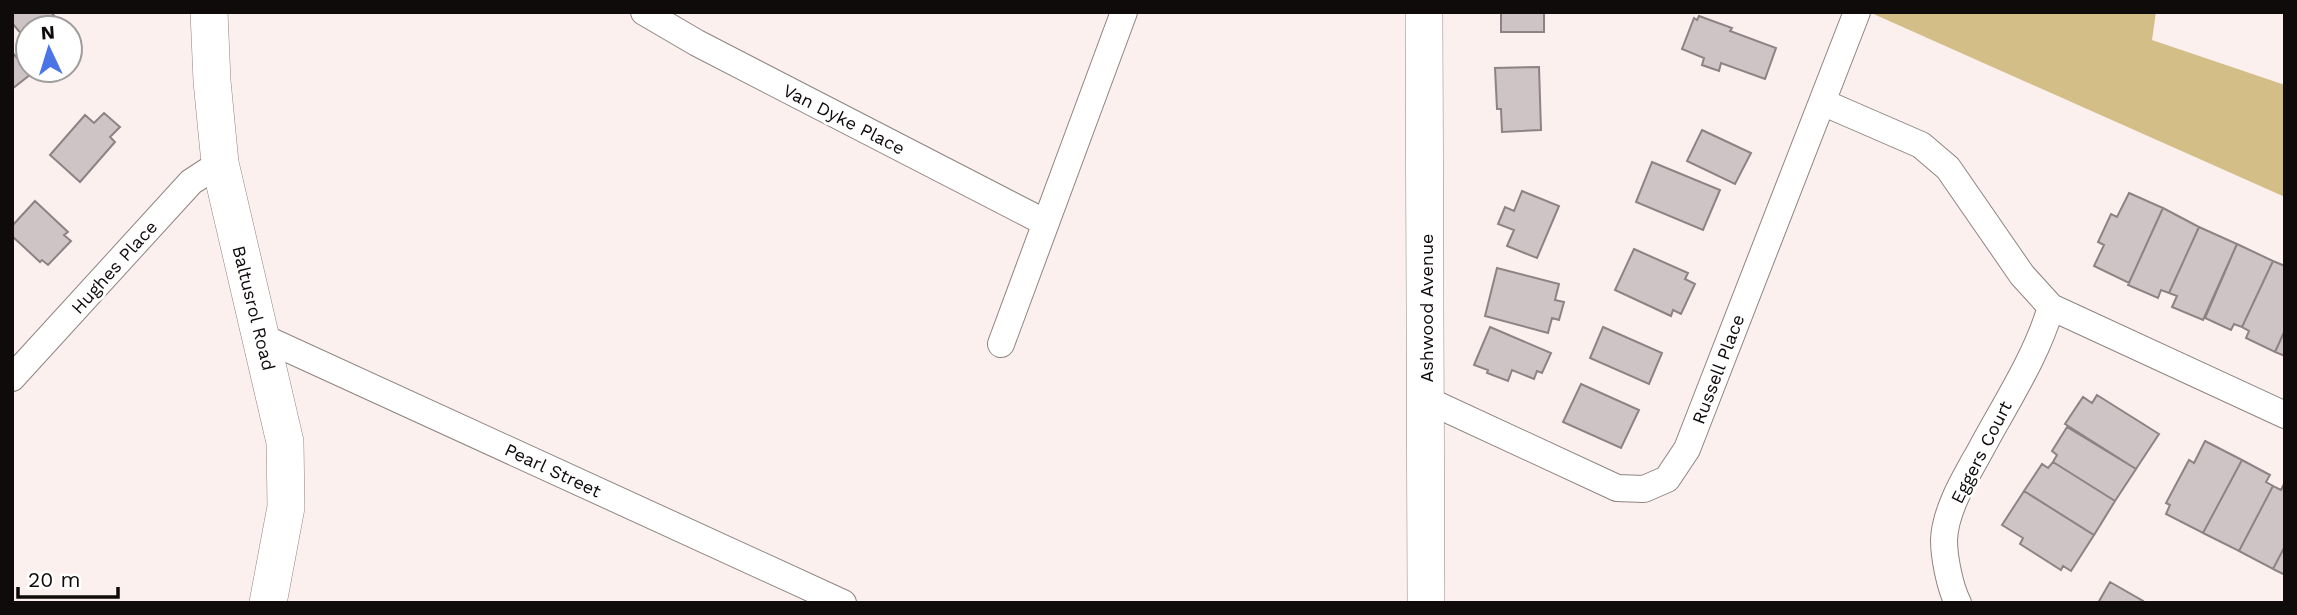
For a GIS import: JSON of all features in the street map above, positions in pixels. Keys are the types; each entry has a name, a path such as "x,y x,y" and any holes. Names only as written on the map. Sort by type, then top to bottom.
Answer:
{"main road":[{"name":"Baltusrol Road","path":"209,12 220,163 285,442 286,507 268,603"},
{"name":"Ashwood Avenue","path":"1422,13 1427,400 1426,603"}],"street":[{"name":"Van Dyke Place","path":"644,12 697,43 1046,223"},
{"path":"1001,344 1124,12"},
{"name":"Russell Place","path":"1427,400 1617,488 1644,489 1667,479 1686,449 1857,12"},
{"path":"1822,102 1921,145 1948,169 2022,275 2051,307 2285,415"},
{"name":"Hughes Place","path":"12,378 191,182 220,163"},
{"name":"Eggers Court","path":"1958,603 1952,592 1944,540 1955,496 2026,368 2044,330 2051,307"},
{"name":"Pearl Street","path":"262,337 843,603"}],"shaded area":[{"path":"1869,12 2156,12 2152,40 2285,85 2285,197"}],"building":[{"path":"12,12 53,14 14,14 14,25"},
{"path":"1501,12 1544,12 1544,32 1501,32"},
{"path":"1699,16 1776,48 1765,79 1721,63 1719,71 1702,65 1704,58 1682,49 1694,18 1697,20"},
{"path":"12,52 14,84 18,84 12,89"},
{"path":"1539,67 1541,130 1502,132 1501,109 1497,109 1495,68"},
{"path":"104,113 120,127 110,137 115,142 80,182 50,155 85,115 94,123"},
{"path":"1702,130 1751,153 1735,184 1687,161"},
{"path":"1652,162 1720,190 1703,230 1636,202"},
{"path":"1522,191 1559,206 1537,258 1507,246 1514,230 1498,224 1505,207 1514,211"},
{"path":"2129,193 2163,208 2129,283 2094,266 2104,245 2098,242 2111,214 2117,217"},
{"path":"35,201 68,232 64,235 71,241 48,265 42,260 40,262 12,236 12,226"},
{"path":"2163,208 2199,227 2169,293 2161,290 2158,298 2128,285"},
{"path":"2199,227 2237,244 2203,320 2172,307 2177,296 2169,293"},
{"path":"2237,244 2273,261 2242,327 2234,324 2231,330 2205,318"},
{"path":"1634,249 1688,273 1685,279 1695,284 1681,314 1673,310 1671,316 1615,290"},
{"path":"2273,261 2285,266 2285,330 2275,352 2246,338 2249,331 2242,327"},
{"path":"1497,268 1559,284 1555,300 1564,302 1559,320 1552,318 1548,333 1485,316"},
{"path":"1490,327 1551,353 1542,373 1537,371 1534,379 1512,370 1508,381 1474,365"},
{"path":"1603,327 1662,353 1649,384 1590,358"},
{"path":"2285,330 2285,356 2275,352"},
{"path":"1581,384 1639,410 1621,448 1563,422"},
{"path":"2097,395 2159,434 2136,469 2065,424 2083,397 2092,403"},
{"path":"2067,427 2136,469 2115,501 2053,462 2057,455 2052,451"},
{"path":"2205,441 2242,460 2203,533 2166,514 2170,505 2166,503 2189,460 2194,463"},
{"path":"2242,460 2270,475 2266,482 2273,486 2239,551 2203,533"},
{"path":"2053,462 2115,501 2094,535 2024,491 2042,464 2048,468"},
{"path":"2284,484 2285,546 2273,569 2239,551 2273,486 2281,490"},
{"path":"2024,491 2094,535 2071,571 2063,566 2061,570 2020,544 2023,538 2002,525"},
{"path":"2285,546 2285,575 2273,569"},
{"path":"2110,582 2143,601 2142,603 2098,603"}]}
